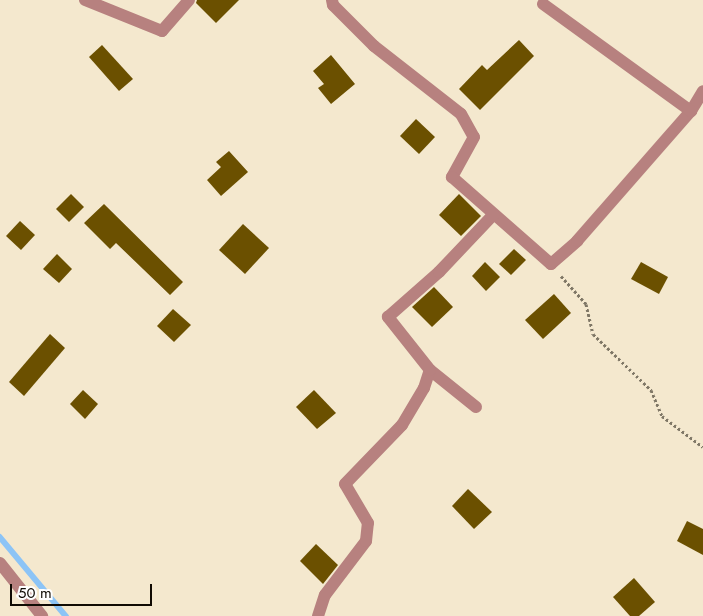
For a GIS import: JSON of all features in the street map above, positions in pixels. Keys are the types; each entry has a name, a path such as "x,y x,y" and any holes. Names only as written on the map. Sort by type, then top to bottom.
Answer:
{"street":[{"path":"86,0 162,31 189,0"},
{"path":"332,0 333,5 374,46 465,120 474,137 452,177 551,264 577,241 691,111 703,91"},
{"path":"543,4 691,111"},
{"path":"476,407 430,370 388,317 439,272 494,215"},
{"path":"318,616 325,595 366,542 368,523 345,484 402,425 424,388 430,370"},
{"path":"0,563 42,616"}],"path":[{"path":"551,264 586,304 593,334 651,390 662,416 703,447"}],"building":[{"path":"197,0 239,0 216,23 196,3"},
{"path":"519,40 534,56 480,110 459,89 482,65 487,70"},
{"path":"102,45 133,79 119,91 89,57"},
{"path":"331,55 355,84 331,104 318,88 324,84 313,71"},
{"path":"416,119 435,137 419,154 400,136"},
{"path":"229,151 248,172 221,196 207,180 221,167 216,162"},
{"path":"71,194 84,207 69,222 56,209"},
{"path":"459,194 481,216 461,236 439,215"},
{"path":"104,204 183,282 170,295 116,243 110,249 84,223"},
{"path":"20,221 35,235 21,250 6,236"},
{"path":"243,224 269,248 245,274 219,250"},
{"path":"514,249 526,260 511,275 499,264"},
{"path":"57,254 72,269 59,283 43,269"},
{"path":"485,262 500,277 486,291 472,276"},
{"path":"641,262 668,277 659,294 631,279"},
{"path":"434,287 453,307 432,327 412,307"},
{"path":"554,294 571,313 543,339 525,320"},
{"path":"173,309 191,325 174,342 157,326"},
{"path":"50,334 65,348 24,396 9,382"},
{"path":"83,390 98,404 85,419 70,404"},
{"path":"314,390 336,413 317,429 296,407"},
{"path":"468,489 492,512 474,529 452,506"},
{"path":"687,521 703,529 703,555 677,541"},
{"path":"316,544 338,565 323,584 300,561"},
{"path":"634,578 655,602 639,616 630,616 613,597"}],"waterway":[{"path":"0,537 66,616"}]}
